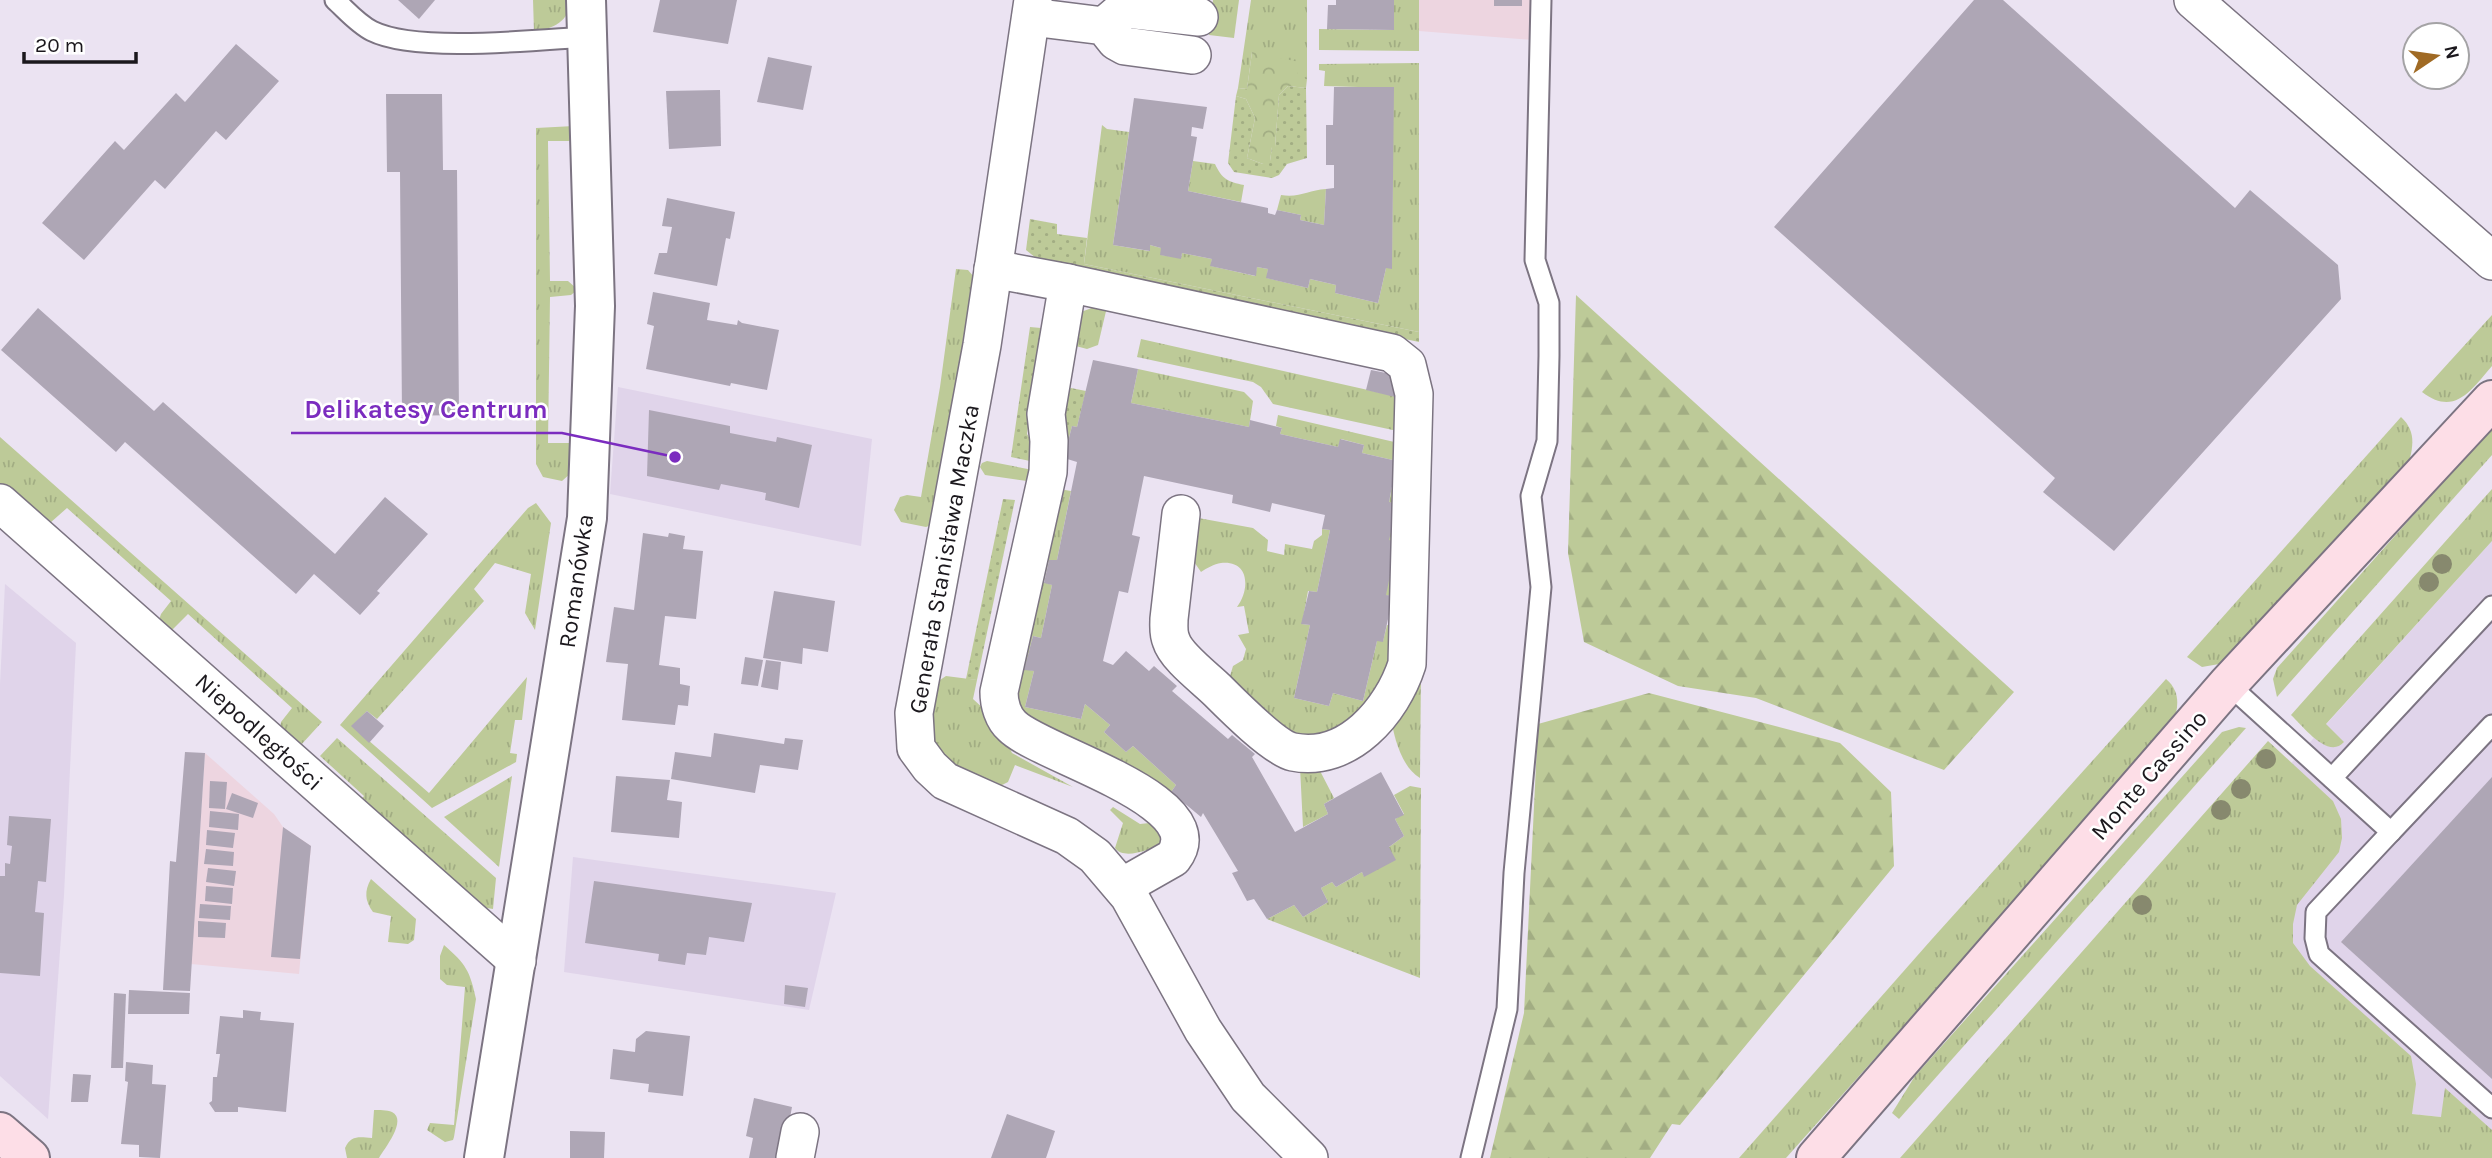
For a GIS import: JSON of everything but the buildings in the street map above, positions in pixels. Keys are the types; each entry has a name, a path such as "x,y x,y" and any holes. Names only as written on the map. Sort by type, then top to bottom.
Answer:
{"main road":[{"name":"Monte Cassino","path":"1816,1158 2228,684 2492,400"},
{"path":"0,1132 30,1158"}],"street":[{"path":"2193,0 2492,261"},
{"path":"1032,9 1104,26 1116,41 1125,46 1192,55"},
{"name":"Generała Stanisława Maczka","path":"1032,9 982,345 914,713 916,748 945,781 1067,836 1095,856 1129,895 1203,1030 1248,1097 1308,1158"},
{"path":"1104,26 1127,9 1199,17"},
{"name":"Romanówka","path":"484,1157 587,517 595,306 586,19"},
{"path":"993,270 1392,353 1407,365 1414,394 1407,664 1403,677 1372,726 1352,742 1315,752 1292,752 1244,716 1175,650 1169,634 1169,619 1181,514"},
{"path":"1068,284 1046,414 1048,472 999,692 999,704 1012,726 1130,787 1176,823 1181,840 1179,850 1173,858 1122,887"},
{"name":"Niepodległości","path":"0,503 517,961"}],"lane":[{"path":"335,0 373,31 387,37 432,43 486,42 586,19"},
{"path":"1471,1158 1507,1009 1514,873 1541,587 1531,496 1547,441 1549,356 1549,303 1535,260 1541,0"},
{"path":"2332,778 2492,606"},
{"path":"2228,684 2391,832"},
{"path":"2492,724 2316,912 2315,938 2319,954 2492,1108"}],"shaded area":[{"path":"1419,0 1533,0 1532,40 1419,31"},
{"path":"618,387 872,439 861,546 610,494"},
{"path":"2492,541 2492,1158 2442,1117 2412,1114 2170,897"},
{"path":"5,584 76,643 64,895 48,1119 0,1076 0,684"},
{"path":"205,753 274,814 283,827 311,846 299,974 191,964"},
{"path":"573,857 836,893 809,1010 564,972"}],"green space":[{"path":"533,0 570,0 564,19 534,32"},
{"path":"1213,0 1239,0 1234,38 1209,35"},
{"path":"1251,0 1307,0 1307,79 1297,79 1252,52 1247,89 1238,88"},
{"path":"1394,0 1419,0 1419,51 1319,50 1319,29 1394,30"},
{"path":"1252,52 1299,62 1297,79 1307,79 1306,88 1288,86 1279,95 1275,147 1272,147 1270,161 1263,164 1247,158 1255,118 1246,99 1236,96 1238,88 1247,89"},
{"path":"1419,63 1419,332 1084,264 1102,125 1107,129 1129,132 1113,245 1149,251 1150,245 1161,248 1161,255 1181,258 1182,253 1212,259 1211,266 1255,276 1257,267 1268,269 1267,278 1308,288 1310,279 1336,285 1335,293 1378,303 1386,268 1392,268 1393,88 1324,86 1325,71 1319,70 1319,64"},
{"path":"1288,86 1306,88 1307,158 1287,164 1279,175 1272,178 1234,172 1228,163 1236,96 1246,99 1255,118 1247,158 1263,164 1264,160 1270,161 1272,147 1275,147 1279,95"},
{"path":"574,126 569,141 548,141 550,281 568,281 576,288 571,295 550,297 548,443 574,443 571,473 562,481 543,477 536,464 536,128"},
{"path":"1193,161 1215,164 1226,179 1244,185 1241,202 1188,191"},
{"path":"1326,189 1324,225 1300,220 1301,215 1277,210 1281,195"},
{"path":"1030,219 1057,224 1057,234 1087,238 1084,264 1419,332 1419,342 1046,266 1026,250"},
{"path":"956,269 968,270 974,277 953,422 934,524 926,527 901,522 894,510 900,497 921,497"},
{"path":"1576,295 2014,692 1944,770 1756,698 1678,686 1584,642 1568,553"},
{"path":"1097,306 1107,307 1098,345 1087,349 1072,345 1081,312"},
{"path":"2492,315 2492,366 2477,384 2453,401 2444,402 2422,392"},
{"path":"1030,327 1041,328 1027,434 1036,449 1039,463 1011,457"},
{"path":"1141,339 1408,399 1402,432 1273,404 1261,387 1253,382 1137,357"},
{"path":"1138,369 1244,392 1253,401 1249,427 1131,403"},
{"path":"1071,388 1086,391 1077,427 1072,426 1064,458 1063,393"},
{"path":"1278,415 1403,444 1393,597 1386,595 1389,502 1397,461 1362,453 1364,445 1341,439 1338,447 1280,434 1282,428 1276,426"},
{"path":"2401,417 2412,436 2410,458 2225,663 2202,667 2187,657"},
{"path":"2492,427 2492,455 2277,697 2273,679 2277,668"},
{"path":"0,437 322,722 300,746 280,728 281,722 292,708 188,614 173,629 164,630 158,623 171,601 67,508 50,523 0,487"},
{"path":"987,461 1038,471 1027,481 985,475 980,467"},
{"path":"2492,489 2492,541 2326,724 2344,742 2331,747 2323,744 2291,715"},
{"path":"1071,491 1057,560 1049,560 1044,582 1052,585 1041,638 1033,636 1025,669 1034,671 1025,707 1081,719 1085,704 1110,725 1104,732 1126,752 1133,746 1176,785 1162,798 1011,708 1057,493"},
{"path":"1003,499 1015,500 977,680 966,679"},
{"path":"536,503 551,523 535,630 525,613 531,574 495,563 474,589 484,601 377,719 367,711 352,726 429,793 527,677 522,720 515,720 510,753 517,754 516,762 432,808 340,725 528,508"},
{"path":"1193,517 1253,528 1268,540 1267,551 1284,555 1285,544 1312,549 1314,541 1322,535 1322,529 1330,530 1317,592 1308,591 1302,624 1310,625 1294,698 1329,706 1333,693 1363,701 1377,641 1383,641 1387,625 1399,627 1401,653 1364,716 1340,732 1290,740 1231,685 1233,666 1243,660 1246,649 1238,635 1249,633 1244,606 1237,607 1244,593 1245,578 1238,566 1231,563 1216,564 1201,572 1190,556"},
{"path":"1421,671 1420,778 1403,759 1396,742 1391,716"},
{"path":"946,676 977,680 973,699 1003,734 1012,753 1073,787 1015,765 1008,782 998,787 950,767 933,743 930,731 937,682"},
{"path":"2166,679 2176,694 2174,723 1786,1158 1739,1158 1932,939"},
{"path":"1649,693 1840,743 1891,792 1894,866 1680,1125 1672,1124 1650,1158 1490,1158 1524,1013 1538,724"},
{"path":"2239,727 2246,728 1899,1119 1892,1113 1915,1076 2222,732"},
{"path":"337,738 496,878 493,909 481,907 360,801 364,796 320,756"},
{"path":"2268,741 2333,801 2341,819 2342,838 2339,852 2297,905 2293,943 2310,966 2411,1056 2416,1084 2412,1114 2441,1117 2445,1088 2492,1130 2492,1158 1900,1158"},
{"path":"1300,767 1318,767 1334,798 1324,804 1328,814 1303,827"},
{"path":"512,776 499,867 444,817"},
{"path":"1410,786 1421,788 1420,978 1267,919 1294,905 1303,917 1328,902 1321,888 1332,882 1336,887 1362,872 1364,876 1389,847 1404,836 1395,819 1404,814 1394,795"},
{"path":"1113,807 1140,824 1159,822 1164,845 1131,854 1119,852 1115,848 1123,823 1110,810"},
{"path":"371,879 416,919 414,940 408,944 388,942 391,916 373,912 370,908 366,892"},
{"path":"444,945 466,969 476,999 454,1137 453,1140 445,1142 427,1130 430,1123 454,1125 465,987 447,985 440,979 440,956"},
{"path":"374,1110 390,1111 396,1116 396,1128 390,1142 379,1158 347,1158 345,1148 350,1141 359,1137 372,1138"}],"place":[{"name":"Delikatesy Centrum","path":"675,457"}]}
